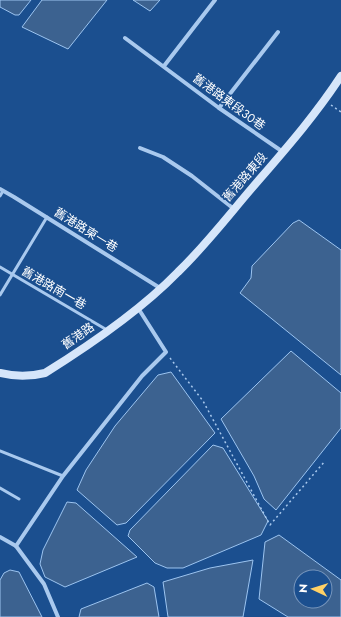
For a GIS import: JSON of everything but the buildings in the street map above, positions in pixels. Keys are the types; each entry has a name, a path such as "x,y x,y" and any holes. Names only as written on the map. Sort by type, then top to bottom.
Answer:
{"street":[{"path":"164,66 215,0"},
{"path":"219,108 278,32"},
{"name":"舊港路東段30巷","path":"125,38 219,108 283,152"},
{"name":"舊港路東段","path":"161,289 197,252 283,152 325,101 341,76"},
{"path":"140,148 163,157 192,176 234,209"},
{"name":"舊港路東一巷","path":"2,190 161,289"},
{"name":"舊港路","path":"0,373 14,376 25,376 45,373 108,330 161,289"},
{"path":"16,546 63,476 142,376 166,352 138,308"},
{"path":"0,537 16,546 44,584 58,617"}],"lane":[{"path":"0,196 2,190"},
{"path":"0,295 47,217"},
{"path":"0,267 12,274"},
{"name":"舊港路南一巷","path":"12,274 108,330"},
{"path":"0,452 63,476"},
{"path":"0,488 19,499"}],"path":[{"path":"325,101 341,112"},
{"path":"166,352 203,401 270,525 325,461"}],"water":[{"path":"0,0 31,0 19,15 15,15 0,7"},
{"path":"42,0 107,0 68,49 22,27"},
{"path":"133,0 160,0 150,11"},
{"path":"299,220 341,250 341,375 240,293 251,278 252,266 293,223"},
{"path":"291,351 341,393 341,428 276,510 264,499 254,476 221,419"},
{"path":"171,372 215,433 126,523 117,525 77,490 86,470 115,426 158,375"},
{"path":"213,445 223,448 268,521 261,535 183,568 167,568 155,563 128,536 130,530"},
{"path":"67,502 76,503 137,557 65,587 45,577 40,564 43,550"},
{"path":"279,535 326,569 293,569 293,609 333,609 333,574 341,580 341,617 288,617 259,599 265,542"},
{"path":"253,560 243,617 168,617 163,582 210,568"},
{"path":"10,570 19,572 42,617 0,617 0,580 4,573"},
{"path":"147,583 154,587 159,617 79,617 81,609"}]}
